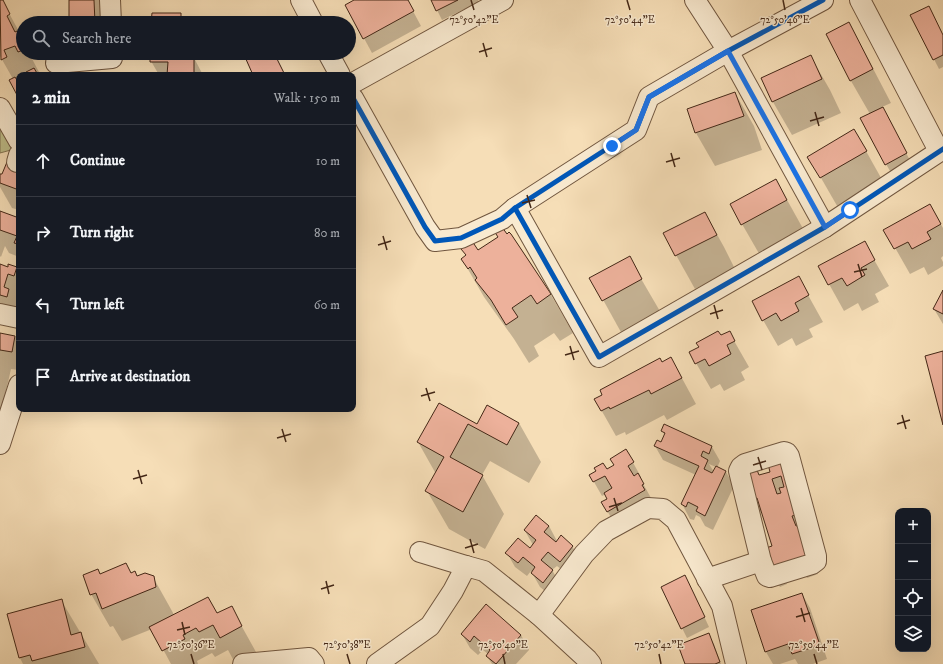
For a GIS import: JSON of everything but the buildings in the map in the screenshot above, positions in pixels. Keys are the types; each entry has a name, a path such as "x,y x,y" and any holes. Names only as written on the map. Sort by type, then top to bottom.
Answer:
{"street":[{"path":"110,0 111,16"},
{"path":"301,0 309,16"},
{"path":"356,81 503,0"},
{"path":"695,0 728,51 825,227"},
{"path":"356,103 425,226 435,241 461,238 502,219 515,208 636,130 649,97 728,51 824,0"},
{"path":"515,208 599,357 825,227 941,150 860,0"},
{"path":"332,60 338,72"},
{"path":"56,63 112,62"},
{"path":"0,108 16,136"},
{"path":"0,314 16,317"},
{"path":"0,444 16,394"},
{"path":"784,452 787,453 816,556 816,561 812,564 770,577 765,573 761,561 740,471 741,467 745,464 784,452"},
{"path":"539,615 584,554 606,531 648,508 663,509 676,520 722,606 736,664"},
{"path":"420,552 484,571 539,615 587,659 590,664"},
{"path":"707,579 761,561"},
{"path":"377,664 430,626 453,591 466,566"},
{"path":"243,664 309,658 314,664"}],"green space":[{"path":"0,116 16,144 16,149 0,153"}],"cycle path":[{"path":"515,208 636,130 649,97 728,51 823,0"},
{"path":"356,103 425,227 435,241 461,238 502,219 515,208 599,357 825,227 943,149"}],"route":[{"path":"612,146 636,130 649,97 728,51 825,227 850,210"}]}
